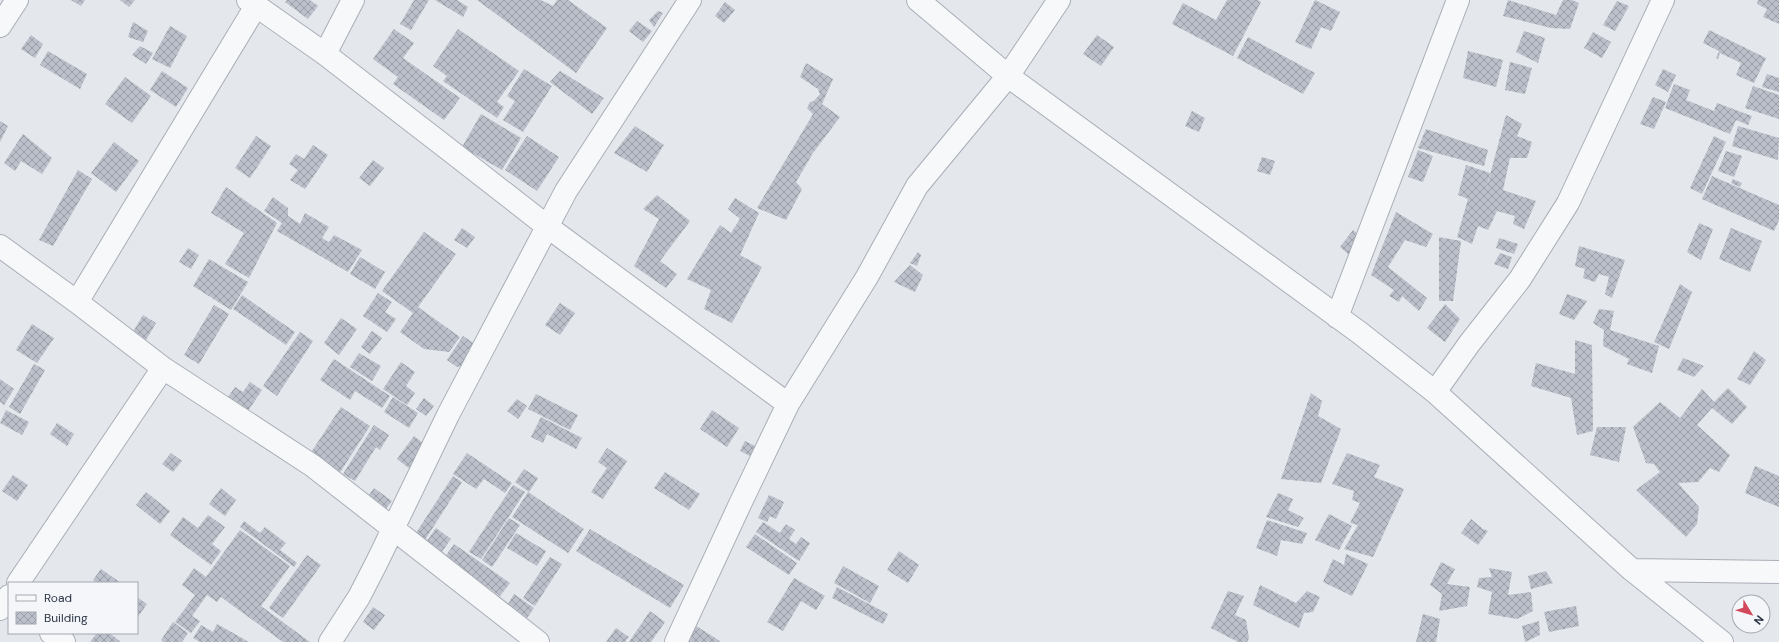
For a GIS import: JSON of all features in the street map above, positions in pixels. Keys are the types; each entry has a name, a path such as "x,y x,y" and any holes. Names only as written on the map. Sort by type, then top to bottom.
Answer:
{"street":[{"path":"0,26 17,0"},
{"path":"325,54 353,0"},
{"path":"330,642 359,597 448,415 566,191 690,0"},
{"path":"918,0 1008,76 1337,317 1435,392 1632,570 1722,642"},
{"path":"676,642 740,502 788,404 868,276 917,186 1008,76 1059,0"},
{"path":"1337,317 1458,0"},
{"path":"1435,392 1469,344 1520,280 1568,203 1663,0"},
{"path":"77,302 252,3 325,54 548,227 788,404"},
{"path":"0,246 77,302 163,368 313,466 393,527 538,642"},
{"path":"19,582 163,368"},
{"path":"1632,570 1779,572"},
{"path":"52,634 64,642"}],"building":[{"path":"71,0 85,0 81,6"},
{"path":"120,0 135,0 129,7"},
{"path":"287,0 310,0 318,6 308,19 285,2"},
{"path":"414,0 429,0 411,30 400,24"},
{"path":"435,0 457,0 468,7 463,17"},
{"path":"477,0 541,0 553,6 557,0 568,0 607,28 576,73"},
{"path":"1227,0 1258,0 1261,2 1233,56 1172,24 1183,3 1216,20"},
{"path":"1315,0 1340,12 1331,31 1321,27 1311,49 1295,42"},
{"path":"1508,0 1556,15 1563,0 1572,0 1579,3 1570,29 1551,28 1503,16"},
{"path":"1758,0 1779,0 1779,24 1763,17 1767,9 1757,4"},
{"path":"1617,1 1629,6 1615,31 1603,25"},
{"path":"725,2 735,10 724,23 715,16"},
{"path":"658,11 663,13 654,27 649,20"},
{"path":"637,21 652,31 643,42 629,31"},
{"path":"133,22 148,31 143,42 128,37"},
{"path":"170,26 187,36 170,68 152,59"},
{"path":"394,29 414,43 403,58 460,98 444,120 393,84 398,77 373,59"},
{"path":"458,29 519,71 497,102 504,107 497,118 443,81 447,76 433,66"},
{"path":"1709,30 1766,58 1754,83 1736,75 1741,63 1720,53 1718,59 1716,58 1719,51 1703,43"},
{"path":"1524,31 1545,38 1538,63 1516,52"},
{"path":"1593,32 1611,42 1602,58 1584,48"},
{"path":"31,35 43,44 35,58 21,49"},
{"path":"1097,35 1114,47 1101,66 1083,54"},
{"path":"1248,37 1315,73 1303,94 1237,58"},
{"path":"140,46 153,53 146,64 132,55"},
{"path":"48,51 87,74 80,89 40,65"},
{"path":"1468,51 1503,60 1496,87 1463,78"},
{"path":"1510,62 1532,68 1525,94 1505,90"},
{"path":"806,63 833,79 822,104 840,117 813,153 796,182 802,189 786,220 757,208 813,114 807,108 810,102 814,101 820,94 818,89 800,77"},
{"path":"524,69 552,86 523,132 503,120 515,101 507,96"},
{"path":"1663,69 1676,75 1668,92 1655,85"},
{"path":"162,71 188,88 176,107 150,90"},
{"path":"560,71 604,98 592,114 550,82"},
{"path":"1767,74 1779,78 1779,92 1762,87"},
{"path":"125,77 151,96 132,123 105,104"},
{"path":"1674,84 1690,90 1686,100 1714,111 1717,103 1752,116 1748,125 1736,120 1730,134 1665,108"},
{"path":"1753,86 1779,95 1779,119 1745,108"},
{"path":"1653,97 1666,102 1654,129 1640,124"},
{"path":"1192,111 1205,118 1199,132 1185,126"},
{"path":"481,114 521,138 502,170 462,147"},
{"path":"1506,115 1522,124 1517,136 1532,142 1527,158 1510,158 1503,190 1536,201 1524,229 1513,224 1515,216 1497,211 1488,230 1478,226 1472,244 1457,237 1468,199 1458,195 1466,165 1490,173 1486,190"},
{"path":"0,121 8,126 0,142"},
{"path":"635,126 664,145 647,172 614,153"},
{"path":"1738,126 1779,138 1778,160 1732,146"},
{"path":"1426,129 1488,150 1484,166 1418,148"},
{"path":"23,134 52,158 42,174 21,161 15,171 4,163"},
{"path":"256,136 271,146 250,178 235,168"},
{"path":"527,136 559,157 537,191 505,170"},
{"path":"1714,136 1726,142 1702,194 1690,188"},
{"path":"114,142 139,161 116,192 91,173"},
{"path":"313,145 328,155 305,189 290,180 298,170 289,164 296,154 304,159"},
{"path":"1418,150 1433,156 1423,182 1408,177"},
{"path":"1726,151 1742,156 1734,177 1718,171"},
{"path":"1262,157 1275,161 1270,175 1257,171"},
{"path":"373,160 384,168 370,186 359,178"},
{"path":"78,170 92,179 53,246 39,240"},
{"path":"1712,176 1779,205 1779,220 1774,231 1702,199"},
{"path":"1733,179 1742,183 1740,187 1731,183"},
{"path":"226,187 277,223 249,278 225,264 244,233 211,213"},
{"path":"657,195 690,221 660,261 677,274 666,288 634,266 659,219 643,209"},
{"path":"273,197 288,208 288,216 300,224 305,213 329,227 322,238 329,242 334,235 362,250 348,272 277,231 282,223 264,211"},
{"path":"735,198 759,213 740,255 762,267 732,323 704,309 711,290 687,279 720,225 731,233 740,219 728,209"},
{"path":"1396,212 1433,234 1426,247 1405,240 1388,267 1427,298 1419,311 1402,296 1399,302 1389,296 1394,290 1371,275"},
{"path":"1699,223 1713,229 1701,260 1687,252"},
{"path":"462,228 475,237 467,248 454,240"},
{"path":"1731,228 1762,241 1750,272 1719,259"},
{"path":"1353,230 1365,240 1354,259 1340,247"},
{"path":"424,232 456,254 418,307 460,337 449,352 424,349 400,332 413,313 382,291"},
{"path":"1439,237 1461,241 1453,301 1439,301"},
{"path":"1499,238 1518,244 1514,254 1496,248"},
{"path":"1579,246 1625,260 1612,298 1605,294 1609,277 1599,274 1595,282 1583,278 1585,269 1575,266"},
{"path":"188,248 199,255 191,269 179,262"},
{"path":"918,252 921,255 917,266 910,263"},
{"path":"1500,253 1512,257 1508,269 1494,264"},
{"path":"360,257 385,272 375,289 350,274"},
{"path":"209,259 248,282 231,310 193,286"},
{"path":"910,265 923,275 915,292 894,282"},
{"path":"1680,284 1692,292 1669,349 1654,342"},
{"path":"378,293 392,302 385,312 396,319 387,332 363,316"},
{"path":"1567,294 1587,301 1574,320 1559,314"},
{"path":"242,295 295,332 286,345 233,309"},
{"path":"560,303 575,313 560,335 545,325"},
{"path":"1445,304 1460,319 1445,342 1427,328"},
{"path":"214,305 229,314 199,364 184,355"},
{"path":"1599,309 1614,311 1610,330 1659,346 1652,373 1627,364 1629,359 1603,346 1604,330 1593,323"},
{"path":"143,315 156,323 146,340 133,332"},
{"path":"341,318 357,329 339,355 324,343"},
{"path":"32,324 54,338 37,363 16,350"},
{"path":"372,331 382,338 370,354 361,347"},
{"path":"300,332 313,341 277,396 263,386"},
{"path":"463,336 481,348 472,363 457,367 447,360"},
{"path":"1575,340 1592,345 1593,431 1577,435 1571,398 1531,386 1536,363 1575,374"},
{"path":"1754,351 1766,360 1750,385 1737,379"},
{"path":"359,353 381,366 372,381 350,367"},
{"path":"1683,358 1704,366 1694,377 1677,370"},
{"path":"334,359 390,396 382,408 355,391 350,400 320,380"},
{"path":"401,362 415,372 406,386 415,393 407,405 383,389"},
{"path":"34,364 45,370 20,414 9,407"},
{"path":"0,379 14,389 4,405 0,402"},
{"path":"250,382 262,390 246,414 226,400 235,387 243,392"},
{"path":"1728,388 1747,407 1732,424 1712,408 1697,425 1730,455 1719,472 1710,468 1698,482 1678,483 1699,507 1697,524 1686,537 1636,490 1660,472 1654,464 1646,463 1633,427 1660,402 1680,418 1702,389 1714,402"},
{"path":"1311,393 1322,401 1318,416 1341,429 1321,483 1281,479"},
{"path":"536,394 578,415 570,430 528,409"},
{"path":"393,397 418,413 409,428 384,412"},
{"path":"424,398 434,406 426,416 416,409"},
{"path":"517,399 527,406 518,419 507,411"},
{"path":"341,407 370,426 339,474 310,454"},
{"path":"6,410 29,422 22,435 0,423"},
{"path":"712,410 739,428 727,447 700,429"},
{"path":"541,417 582,438 576,449 547,434 543,443 531,437"},
{"path":"57,423 74,434 67,446 50,434"},
{"path":"374,425 389,435 380,450 376,447 355,481 343,474"},
{"path":"1597,427 1626,427 1619,462 1590,455"},
{"path":"414,436 427,446 410,469 397,459"},
{"path":"745,441 759,448 754,458 740,451"},
{"path":"607,448 627,461 603,499 591,492 607,468 598,462"},
{"path":"171,453 182,461 173,472 162,464"},
{"path":"467,453 512,483 505,493 484,479 476,489 453,474"},
{"path":"1347,453 1380,465 1374,477 1404,489 1373,557 1344,549 1358,525 1350,523 1360,503 1352,500 1354,491 1332,484"},
{"path":"1755,466 1779,476 1779,507 1745,493"},
{"path":"524,469 538,478 529,492 515,482"},
{"path":"665,472 700,494 689,510 654,488"},
{"path":"13,475 28,485 17,501 2,491"},
{"path":"453,476 462,482 425,540 416,533"},
{"path":"513,485 525,492 481,559 469,552"},
{"path":"221,488 236,500 225,516 209,504"},
{"path":"374,488 392,501 382,514 364,502"},
{"path":"146,492 170,511 160,524 136,505"},
{"path":"528,492 584,529 568,553 512,517"},
{"path":"1278,493 1293,499 1288,510 1304,518 1298,527 1266,517"},
{"path":"769,495 784,502 776,519 770,516 767,522 758,518"},
{"path":"1329,514 1352,526 1339,550 1315,540"},
{"path":"208,515 225,527 212,544 221,551 211,565 170,535 183,517 198,528"},
{"path":"509,518 520,525 492,567 482,560"},
{"path":"1471,519 1483,529 1488,531 1478,545 1461,533"},
{"path":"1267,520 1307,533 1302,544 1281,540 1277,556 1256,548"},
{"path":"244,521 260,533 265,527 286,543 280,550 297,563 294,567 240,527"},
{"path":"763,522 780,533 786,524 795,530 789,539 796,544 801,537 810,543 799,561 756,532"},
{"path":"436,528 451,539 441,553 426,542"},
{"path":"590,529 684,585 670,608 576,551"},
{"path":"240,530 290,566 261,606 310,642 283,642 221,597 217,602 207,595 192,616 200,621 191,633 175,622 195,595 182,585 194,568 206,577"},
{"path":"516,533 546,551 537,566 507,548"},
{"path":"755,534 797,563 789,575 746,547"},
{"path":"454,544 510,583 500,596 445,557"},
{"path":"899,551 919,565 908,583 887,570"},
{"path":"1346,554 1368,564 1352,596 1323,582 1333,559 1344,565"},
{"path":"307,555 321,565 283,618 269,608"},
{"path":"550,557 562,564 535,606 523,598"},
{"path":"1441,562 1455,569 1447,584 1470,587 1467,606 1439,611 1442,594 1430,585"},
{"path":"843,566 879,586 870,603 834,583"},
{"path":"1489,568 1512,572 1508,595 1531,592 1533,611 1517,619 1488,614 1492,592 1477,587 1479,578 1492,577"},
{"path":"101,569 120,582 96,582 93,580"},
{"path":"1546,571 1553,583 1531,589 1528,576"},
{"path":"794,578 825,596 816,610 801,601 783,631 767,622"},
{"path":"1260,585 1296,603 1307,591 1320,597 1313,612 1304,613 1299,628 1253,605"},
{"path":"837,587 888,614 883,624 832,598"},
{"path":"1228,591 1244,596 1235,615 1246,620 1249,638 1247,642 1238,642 1211,628"},
{"path":"514,594 534,608 527,618 508,604"},
{"path":"138,598 147,604 138,617"},
{"path":"1576,606 1579,626 1549,632 1544,612"},
{"path":"373,607 385,615 374,630 363,622"},
{"path":"650,611 665,622 651,642 629,642"},
{"path":"1423,614 1440,619 1436,642 1416,642"},
{"path":"1539,621 1540,635 1525,642 1522,626"},
{"path":"173,622 188,633 182,642 163,642 161,640"},
{"path":"217,624 249,642 200,642 193,638 201,625 213,632"},
{"path":"693,624 720,641 686,642"},
{"path":"616,628 629,637 625,642 606,642"},
{"path":"96,634 110,634 120,641 119,642 90,642"}]}
